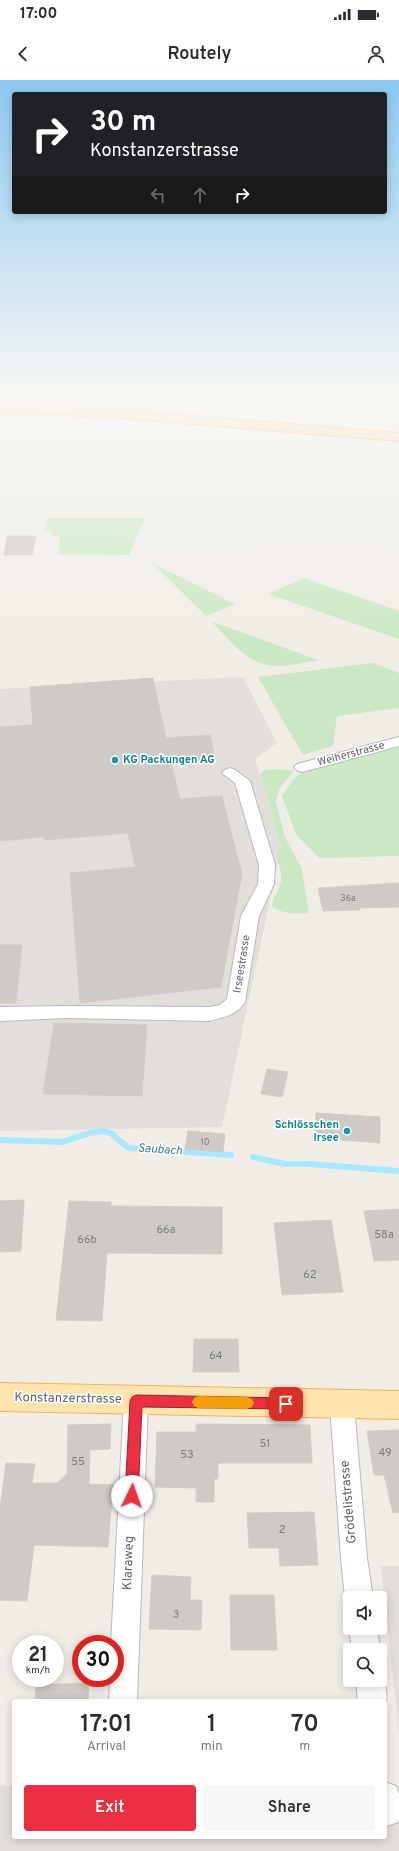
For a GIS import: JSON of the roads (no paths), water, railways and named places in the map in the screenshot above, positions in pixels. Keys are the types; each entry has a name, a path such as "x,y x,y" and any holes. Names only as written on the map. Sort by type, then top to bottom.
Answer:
{"main road":[{"name":"Konstanzerstrasse","path":"0,1397 136,1401 399,1405"}],"street":[{"name":"Weiherstrasse","path":"302,767 399,741"},
{"name":"Irseestrasse","path":"0,1014 66,1012 210,1014 226,1010 236,1002 250,916 266,884 267,865 242,781 230,772"},
{"name":"Klaraweg","path":"123,1699 136,1401"},
{"name":"Grödelistrasse","path":"342,1405 354,1558 358,1591"},
{"path":"371,1687 372,1699"}],"waterway":[{"name":"Saubach","path":"0,1140 63,1142 89,1133 102,1131 111,1133 128,1148 231,1155"},
{"name":"Saubach","path":"253,1157 285,1164 310,1164 399,1171"}],"place":[{"name":"KG Packungen AG","path":"115,760"},
{"name":"Schlösschen Irsee","path":"347,1131"}]}
